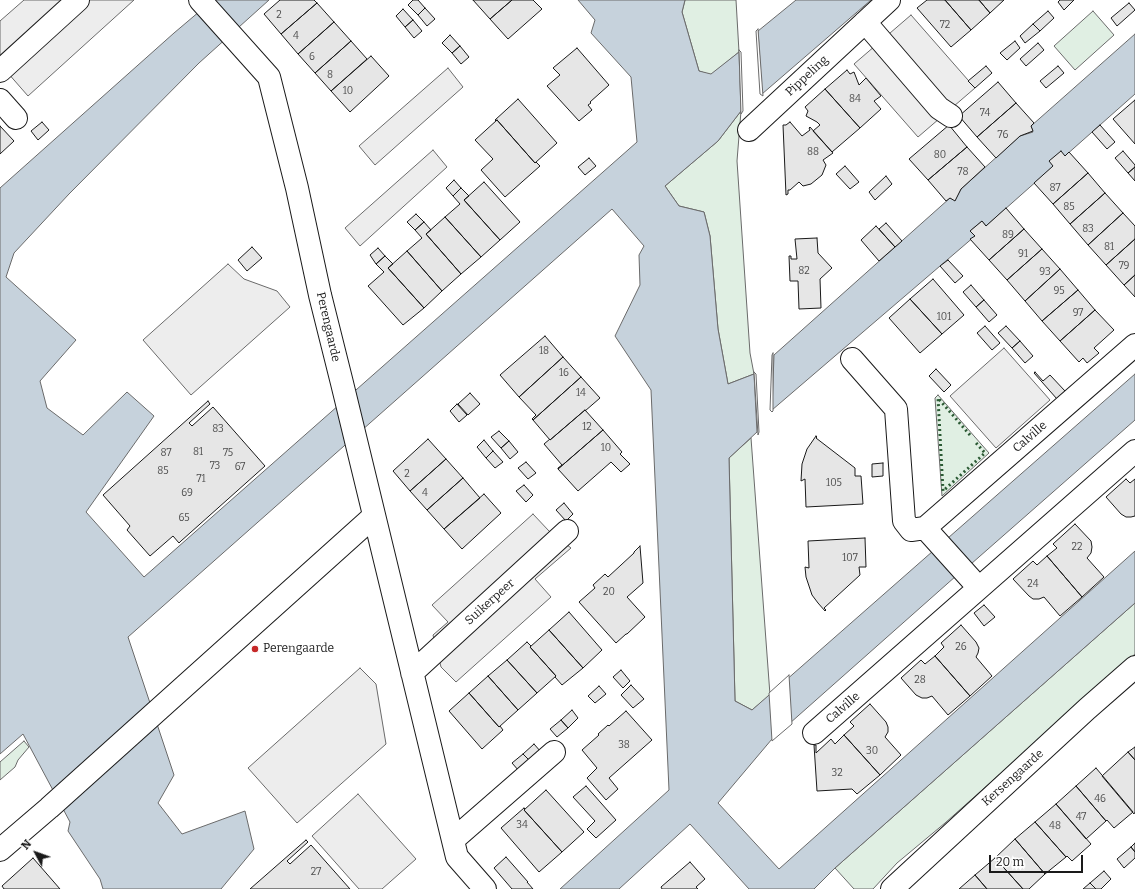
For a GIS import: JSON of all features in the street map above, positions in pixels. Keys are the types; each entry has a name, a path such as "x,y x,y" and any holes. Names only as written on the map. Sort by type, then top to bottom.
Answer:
{"street":[{"path":"0,71 78,0"},
{"name":"Perengaarde","path":"200,0 269,77 297,188 320,295 374,516"},
{"name":"Pippeling","path":"749,130 889,0"},
{"path":"865,22 939,108 951,116"},
{"path":"0,100 16,118"},
{"name":"Calville","path":"932,535 1135,345"},
{"path":"852,359 896,409 904,521 911,530 932,535 972,581"},
{"name":"Calville","path":"814,733 972,581 1135,451"},
{"path":"0,850 49,808 374,516 457,857 485,889"},
{"name":"Suikerpeer","path":"412,673 567,531"},
{"name":"Kersengaarde","path":"892,889 1135,667"},
{"path":"453,840 554,752"}],"green space":[{"path":"685,0 736,0 739,52 711,75 699,71 682,12"},
{"path":"1093,11 1114,35 1075,70 1054,46"},
{"path":"741,111 737,161 750,353 754,374 728,384 718,329 710,236 704,212 679,206 665,186 718,141"},
{"path":"938,395 989,453 942,496 935,398"},
{"path":"751,438 770,695 752,710 735,701 729,458"},
{"path":"1135,603 1135,654 945,823 897,863 873,889 854,889 835,868"},
{"path":"24,741 29,747 18,760 15,767 0,780 0,762"}],"shaded area":[{"path":"24,0 134,0 28,96 0,64 0,21"},
{"path":"213,0 269,0 199,63 69,194 14,253 6,277 76,340 40,381 47,408 83,435 127,392 154,416 86,512 144,577 637,142 631,77 591,33 595,20 578,0 685,0 682,12 699,71 711,74 739,52 741,111 718,141 665,186 679,206 704,212 710,236 718,329 728,384 754,374 757,432 729,458 735,701 752,710 933,551 956,576 772,739 718,803 779,869 1135,551 1135,603 835,868 814,889 749,889 690,824 619,889 560,889 669,790 651,390 615,336 640,285 639,255 644,246 612,209 128,637 174,775 158,803 182,834 245,811 254,849 221,889 103,889 100,879 68,831 70,822 23,734 0,754 0,188"},
{"path":"796,0 871,0 762,94 758,31"},
{"path":"911,15 975,88 918,137 854,64"},
{"path":"1135,34 1135,94 986,226 982,221 970,231 975,236 772,410 774,355 950,198 955,200 961,189 1020,136 1033,132 1031,126"},
{"path":"448,68 463,87 375,165 359,146"},
{"path":"433,150 447,167 360,246 345,228"},
{"path":"228,264 244,279 277,291 290,307 191,395 143,340"},
{"path":"1004,348 1050,400 996,448 950,396"},
{"path":"1135,374 1135,420 971,564 948,538"},
{"path":"533,514 549,531 571,548 535,579 551,597 456,682 441,667 433,635 448,622 432,605"},
{"path":"360,668 376,684 386,744 297,823 248,768"},
{"path":"358,794 416,859 382,889 359,889 312,836"}],"pier":[{"path":"758,29 763,96 760,94 756,31"},
{"path":"739,50 741,52 743,111 741,114"},
{"path":"773,353 773,411 772,412 770,410"},
{"path":"754,372 756,374 758,435"},
{"path":"789,675 792,724 772,741 769,693"}],"building":[{"path":"280,0 314,0 317,3 281,34 264,14"},
{"path":"413,0 418,0 425,8 418,15 408,5"},
{"path":"473,0 512,0 490,19"},
{"path":"512,0 533,0 542,9 508,39 490,19"},
{"path":"927,0 945,0 971,30 951,47 917,8"},
{"path":"945,0 979,0 990,13 971,30"},
{"path":"979,0 1004,0 990,13"},
{"path":"1060,0 1074,0 1064,10 1058,2"},
{"path":"317,3 334,22 298,54 281,34"},
{"path":"1129,3 1135,10 1117,26 1111,18"},
{"path":"425,8 435,19 427,26 418,15"},
{"path":"403,9 413,20 405,27 396,16"},
{"path":"1048,11 1054,18 1040,31 1033,24"},
{"path":"413,20 422,31 414,38 405,27"},
{"path":"334,22 351,41 315,73 298,54"},
{"path":"1033,24 1040,31 1025,43 1020,36"},
{"path":"450,35 460,46 452,53 442,43"},
{"path":"351,41 367,59 331,91 315,73"},
{"path":"1015,41 1020,48 1007,60 1000,53"},
{"path":"1038,43 1044,50 1026,66 1020,59"},
{"path":"460,46 469,57 461,64 452,53"},
{"path":"577,48 609,85 590,102 591,103 588,105 592,110 579,121 547,86 560,75 553,68"},
{"path":"371,56 389,76 350,112 331,91"},
{"path":"986,66 992,73 975,88 968,81"},
{"path":"1058,66 1064,73 1046,88 1040,81"},
{"path":"847,70 850,74 854,72 859,85 866,78 881,96 874,101 881,109 860,128 825,89"},
{"path":"998,82 1016,103 977,137 959,116"},
{"path":"825,89 860,128 832,152 813,131 820,125 806,116 808,111 805,107"},
{"path":"518,99 557,143 535,163 497,120 495,120"},
{"path":"1135,100 1135,144 1113,119"},
{"path":"1016,103 1034,123 1031,126 1033,131 1020,136 996,158 977,137"},
{"path":"497,120 535,163 536,162 540,166 505,197 481,170 493,159 475,140"},
{"path":"42,122 49,130 38,140 31,131"},
{"path":"790,122 802,136 810,130 810,127 833,153 823,160 826,165 822,175 811,184 803,186 799,182 788,190 788,194 786,195 783,125"},
{"path":"949,125 967,147 928,180 909,159"},
{"path":"1100,125 1115,142 1107,149 1092,132"},
{"path":"0,126 14,141 0,154"},
{"path":"967,147 985,167 961,189 955,201 950,198 946,201 928,180"},
{"path":"1061,151 1065,156 1069,152 1088,173 1053,204 1034,183 1053,166 1049,161"},
{"path":"1123,151 1135,165 1135,167 1128,173 1115,158"},
{"path":"589,158 596,166 585,175 578,167"},
{"path":"845,166 859,182 850,189 836,174"},
{"path":"1135,167 1135,181 1128,173"},
{"path":"1088,173 1105,193 1070,224 1053,204"},
{"path":"886,176 892,184 875,200 869,192"},
{"path":"454,180 461,188 453,196 446,188"},
{"path":"484,182 520,222 500,240 464,200"},
{"path":"461,188 469,196 464,200 500,240 481,257 445,217 460,204 453,196"},
{"path":"1105,193 1123,213 1088,245 1070,224"},
{"path":"1006,208 1024,229 989,260 970,239 975,236 970,231 982,221 986,226"},
{"path":"1123,213 1135,226 1135,239 1106,265 1088,245"},
{"path":"416,214 424,222 415,230 407,222"},
{"path":"445,217 481,257 461,274 426,234"},
{"path":"424,222 431,230 426,234 461,274 442,291 407,251 422,238 415,230"},
{"path":"886,223 902,241 895,247 879,229"},
{"path":"876,226 895,247 879,261 861,240"},
{"path":"1024,229 1042,249 1007,280 989,260"},
{"path":"817,238 818,253 832,268 820,279 821,308 799,309 798,281 790,281 789,256 791,256 791,259 797,259 795,239"},
{"path":"1135,239 1135,275 1124,285 1106,265"},
{"path":"252,247 262,258 247,271 238,260"},
{"path":"378,248 385,256 376,264 370,255"},
{"path":"1042,249 1060,269 1025,301 1007,280"},
{"path":"407,251 442,291 424,308 388,268"},
{"path":"385,256 393,264 388,268 424,308 403,325 368,286 384,272 376,264"},
{"path":"948,260 963,276 955,283 940,266"},
{"path":"1060,269 1078,290 1042,321 1025,301"},
{"path":"1135,275 1135,297 1124,285"},
{"path":"933,279 964,315 942,334 910,299"},
{"path":"971,285 984,300 976,307 963,292"},
{"path":"1078,290 1095,310 1060,341 1042,321"},
{"path":"910,299 942,334 920,353 889,318"},
{"path":"984,300 997,315 989,322 976,307"},
{"path":"1095,310 1114,330 1094,348 1099,353 1087,363 1083,358 1079,362 1060,341"},
{"path":"985,326 1000,343 992,350 977,333"},
{"path":"1006,326 1020,341 1012,348 998,333"},
{"path":"545,336 563,357 519,397 500,375"},
{"path":"1020,341 1033,356 1025,363 1012,348"},
{"path":"563,357 581,377 533,420 532,419 536,415 519,397"},
{"path":"936,369 951,385 944,392 929,376"},
{"path":"1035,372 1043,381 1050,375 1065,391 1057,399 1034,373"},
{"path":"581,377 600,398 550,440 533,420"},
{"path":"470,393 480,404 468,415 458,404"},
{"path":"208,401 210,404 189,423 192,426 213,407 265,466 179,543 173,536 150,556 127,530 130,526 103,495"},
{"path":"457,404 467,415 459,422 450,411"},
{"path":"585,410 603,430 558,469 562,465 544,444"},
{"path":"603,430 622,452 620,454 630,464 621,472 611,462 578,491 558,469"},
{"path":"499,431 509,441 501,448 491,437"},
{"path":"816,436 816,438 855,468 855,476 861,476 863,504 806,507 805,479 801,481 802,464 807,449"},
{"path":"428,439 446,459 410,491 393,471"},
{"path":"484,440 493,451 486,458 477,447"},
{"path":"509,441 518,452 510,459 501,448"},
{"path":"493,451 503,462 495,468 486,458"},
{"path":"446,459 463,478 427,510 410,491"},
{"path":"526,462 536,473 528,479 518,468"},
{"path":"883,463 883,476 872,477 872,464"},
{"path":"463,478 480,498 444,529 427,510"},
{"path":"1126,479 1130,483 1135,479 1135,516 1131,517 1126,517 1121,514 1106,497"},
{"path":"524,485 533,495 526,502 516,491"},
{"path":"484,494 501,513 462,549 444,529"},
{"path":"564,503 573,514 566,521 556,510"},
{"path":"1075,524 1091,541 1091,553 1087,558 1104,577 1082,597 1047,556 1057,548 1053,544"},
{"path":"865,538 866,567 859,567 860,575 824,608 826,610 825,611 812,595 806,577 805,567 809,568 808,541"},
{"path":"640,546 643,583 627,597 645,617 616,643 579,602 595,588 593,585 605,574 608,577"},
{"path":"1047,556 1082,597 1060,616 1044,597 1033,599 1013,579 1033,561 1037,565"},
{"path":"984,605 995,617 984,626 974,613"},
{"path":"569,612 602,650 583,668 549,630"},
{"path":"961,625 976,642 979,648 976,657 992,676 970,696 935,656 944,647 941,643"},
{"path":"549,630 583,668 562,685 555,677 556,676 530,647"},
{"path":"527,642 556,676 537,693 507,660"},
{"path":"935,656 970,696 948,715 932,696 922,698 916,695 901,678 921,660 925,664"},
{"path":"507,660 537,693 518,710 488,676"},
{"path":"621,670 630,681 623,688 613,677"},
{"path":"488,676 518,710 499,727 469,693"},
{"path":"631,685 644,699 633,708 621,695"},
{"path":"599,686 606,694 595,703 588,696"},
{"path":"469,693 503,730 482,749 449,711"},
{"path":"870,704 886,722 888,732 885,737 901,755 880,775 844,735 854,726 850,722"},
{"path":"572,710 578,718 568,728 561,720"},
{"path":"626,711 652,740 609,778 618,789 606,800 587,778 597,768 582,750 608,725 609,726"},
{"path":"561,720 568,728 557,737 550,729"},
{"path":"844,735 880,775 857,794 852,789 817,791 814,745 816,745 816,753 831,739 835,744"},
{"path":"534,744 541,752 530,761 523,754"},
{"path":"1135,747 1135,760 1128,752"},
{"path":"1128,752 1135,760 1134,814 1102,776"},
{"path":"523,754 530,761 519,771 512,763"},
{"path":"1096,768 1133,812 1114,828 1107,820 1106,821 1076,786"},
{"path":"586,786 616,820 596,838 587,829 595,821 573,797"},
{"path":"1076,786 1106,821 1086,839 1056,804"},
{"path":"546,790 584,832 562,852 524,810"},
{"path":"1056,804 1091,844 1072,861 1067,856 1066,857 1035,822"},
{"path":"524,808 524,810 562,852 539,872 501,828"},
{"path":"1035,822 1066,857 1045,874 1015,839"},
{"path":"1015,839 1045,874 1029,889 1023,889 995,858"},
{"path":"306,840 308,842 287,861 290,864 311,845 350,889 250,889"},
{"path":"1135,843 1135,852 1131,847"},
{"path":"1131,847 1135,852 1135,858 1124,868 1117,859"},
{"path":"506,857 533,889 512,889 494,868"},
{"path":"33,858 60,889 4,889 2,886"},
{"path":"995,858 1023,889 987,889 975,875"},
{"path":"690,862 705,879 696,887 698,889 662,889 661,887"},
{"path":"1104,871 1111,879 1101,889 1096,889 1090,883"},
{"path":"975,875 987,889 959,889"},
{"path":"1090,883 1096,889 1083,889"}],"hedge":[{"path":"970,435 938,398 943,491 985,453 976,443"}],"place":[{"name":"Perengaarde","path":"255,649"}]}
